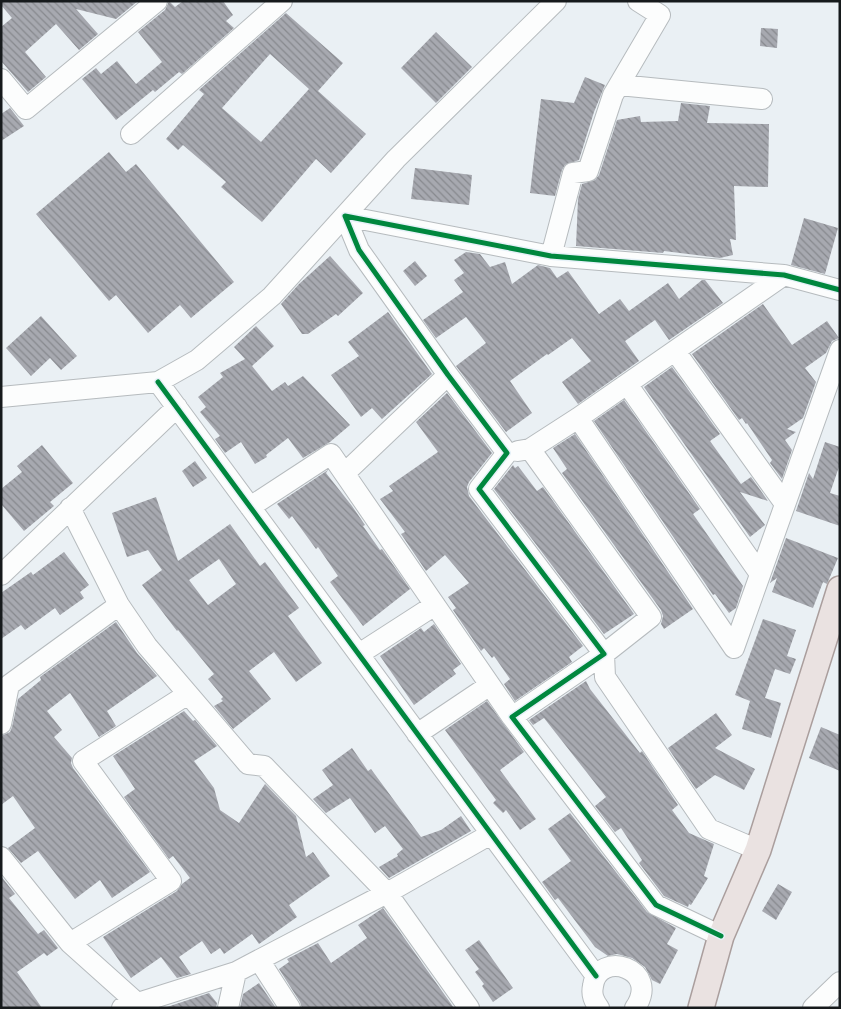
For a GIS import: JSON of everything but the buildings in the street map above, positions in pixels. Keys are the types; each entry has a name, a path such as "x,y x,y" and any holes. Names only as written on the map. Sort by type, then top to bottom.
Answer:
{"main road":[{"path":"701,1008 721,936 758,850 840,589"}],"street":[{"path":"1,79 26,109 157,1"},
{"path":"131,134 282,1"},
{"path":"1,397 158,382 196,360 272,296 396,159 556,1"},
{"path":"551,256 573,173 588,171 613,96 660,15 638,1"},
{"path":"619,85 762,99"},
{"path":"345,216 551,256 784,275 840,290"},
{"path":"345,216 359,250 448,375 507,452"},
{"path":"758,850 709,829 605,677 604,654 479,489 507,452 530,449 578,418 784,275"},
{"path":"578,418 734,648 840,350"},
{"path":"674,351 785,504"},
{"path":"345,474 448,375"},
{"path":"158,382 596,976"},
{"path":"627,384 760,574"},
{"path":"1,575 177,407"},
{"path":"512,717 604,654 651,617 530,449"},
{"path":"250,506 331,454 512,717 656,905 721,936"},
{"path":"70,508 119,605 147,646 248,764 264,766 387,893 469,1008"},
{"path":"359,654 434,604"},
{"path":"1,724 9,684 119,605"},
{"path":"418,734 490,685"},
{"path":"70,943 171,881 83,761 188,694"},
{"path":"1,857 70,943 130,1006 236,972 387,893 491,834"},
{"path":"259,960 290,1008"},
{"path":"598,1007 592,991 596,976 610,966 626,967 633,971 642,985 643,1006"},
{"path":"228,1008 236,972"},
{"path":"812,1008 840,982"}],"cycle path":[{"path":"721,936 656,905 512,717 604,654 479,489 507,453 448,375 359,250 345,216 551,256 784,275 840,290"},
{"path":"158,382 596,976"}]}
